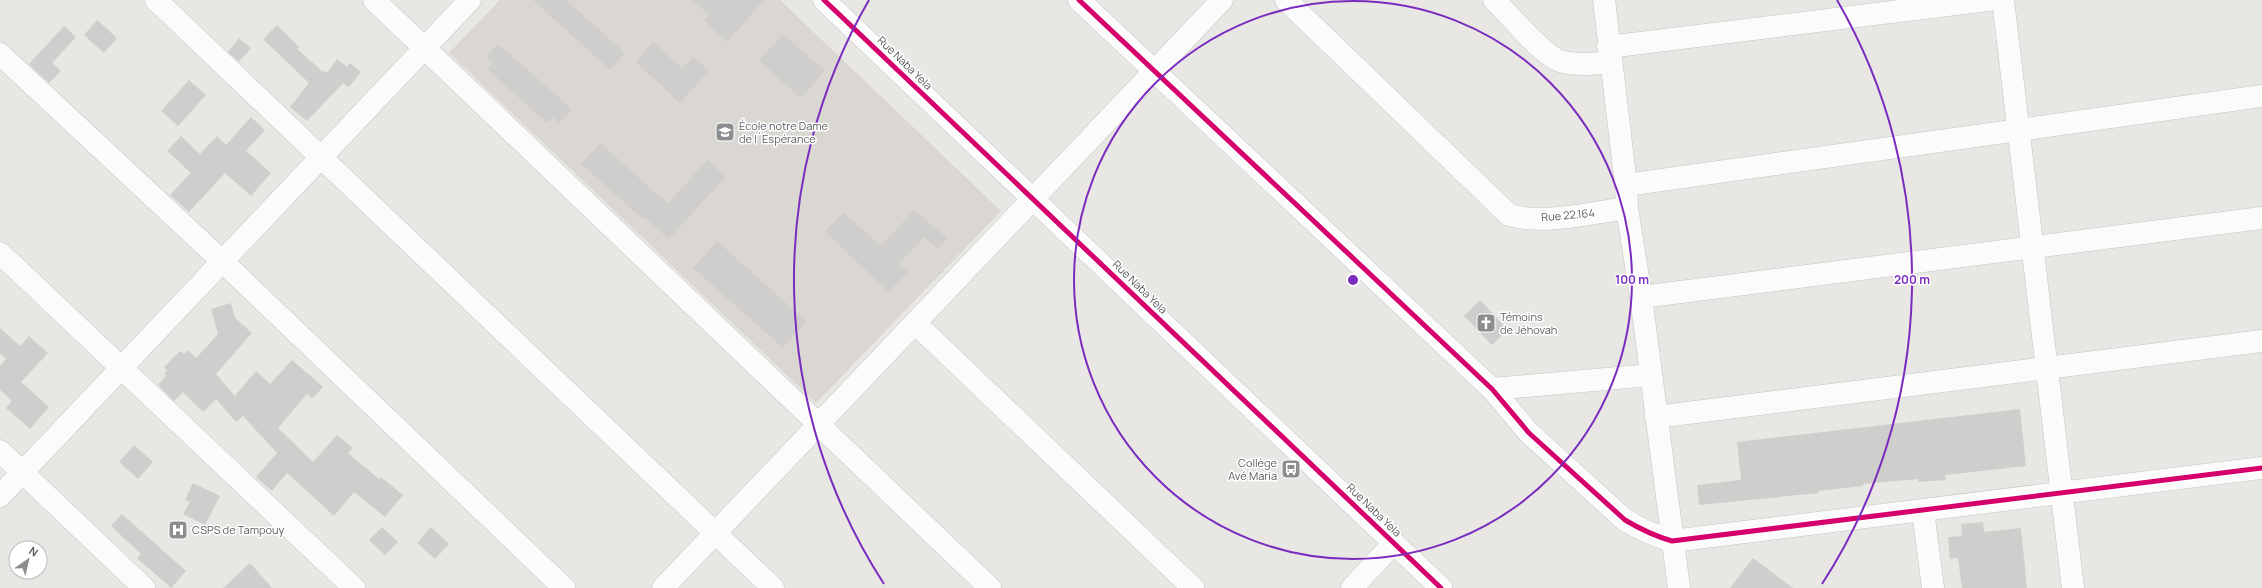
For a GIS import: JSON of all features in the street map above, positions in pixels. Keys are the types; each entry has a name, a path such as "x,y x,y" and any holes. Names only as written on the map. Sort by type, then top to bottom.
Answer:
{"street":[{"path":"156,0 773,588"},
{"path":"374,0 990,588"},
{"path":"0,496 470,0"},
{"name":"Rue Naba Yela","path":"824,0 1441,588"},
{"path":"1079,0 1492,389 1528,433 1625,520 1639,529 1672,541 2262,468"},
{"path":"664,588 1222,0"},
{"name":"Rue 22.164","path":"1286,0 1509,215 1520,218 1543,217 1627,208"},
{"path":"1494,0 1548,54 1561,61 1593,64 1609,54 1988,0"},
{"path":"1604,0 1609,54 1626,185 1627,208 1641,297 1678,588"},
{"path":"2003,0 2073,588"},
{"path":"0,54 222,261 564,588"},
{"path":"1626,185 2262,96"},
{"path":"1641,297 2262,218"},
{"path":"0,253 354,588"},
{"path":"915,322 1193,588"},
{"path":"1656,417 2262,341"},
{"path":"1492,389 1651,375"},
{"path":"0,451 144,588"},
{"path":"1923,511 1933,588"},
{"path":"1352,588 1394,543"}],"shaded area":[{"name":"École notre Dame de l´Espérance","path":"500,0 780,0 1001,211 816,403 449,53"}],"building":[{"path":"533,0 566,0 625,53 610,70"},
{"path":"692,0 764,0 727,42 704,21 709,15"},
{"path":"97,20 117,38 104,53 84,35"},
{"path":"277,25 299,47 297,49 323,72 324,71 327,73 337,59 347,67 350,63 361,72 349,87 343,83 307,121 290,107 309,83 263,39"},
{"path":"64,26 76,37 52,63 61,71 49,83 29,64"},
{"path":"783,34 825,71 801,98 759,61"},
{"path":"239,38 251,48 239,62 228,52"},
{"path":"653,42 682,68 693,57 709,71 680,103 636,62"},
{"path":"498,44 572,109 559,123 553,117 547,123 487,69 493,63 486,57"},
{"path":"189,80 206,95 178,126 161,111"},
{"path":"251,117 265,130 246,151 271,173 251,196 225,173 189,212 170,195 191,173 167,151 181,136 200,154 217,136 226,145"},
{"path":"600,143 668,204 707,160 726,176 669,239 644,217 643,219 581,164"},
{"path":"914,210 947,238 937,249 924,237 899,264 908,272 889,292 825,232 843,212 881,246"},
{"path":"717,241 806,321 783,348 693,268"},
{"name":"Témoins de Jéhovah","path":"1480,300 1508,330 1492,345 1464,316"},
{"path":"231,303 235,318 252,333 216,374 235,396 256,371 270,384 292,360 323,387 312,399 307,394 278,428 313,462 337,435 353,448 348,453 379,479 381,477 403,495 385,517 354,492 334,516 287,473 272,491 256,477 277,453 243,416 236,422 216,399 203,412 183,392 174,401 158,385 166,376 164,374 167,371 164,367 180,351 184,354 188,350 196,358 218,334 211,309"},
{"path":"0,328 20,346 29,336 48,353 21,382 49,407 30,429 6,408 12,401 0,390 0,366 6,359 0,353"},
{"path":"2020,409 2026,466 1945,475 1946,480 1918,482 1918,479 1863,484 1863,486 1818,491 1819,493 1699,505 1697,485 1741,480 1737,442"},
{"path":"134,445 153,462 138,479 119,462"},
{"path":"193,483 220,496 205,525 183,514 190,502 185,500"},
{"path":"122,514 186,571 171,588 137,558 141,554 111,526"},
{"path":"1983,522 1984,532 2021,528 2027,588 1962,588 1958,558 1950,559 1948,537 1962,536 1961,524"},
{"path":"382,527 398,542 385,555 369,540"},
{"path":"431,527 449,544 435,559 417,543"},
{"path":"1753,558 1793,588 1730,588"},
{"path":"250,563 272,588 223,588"}],"cycle path":[{"path":"824,0 1441,588"},
{"path":"1079,0 1492,389 1529,433 1625,520 1654,535 1672,541 2262,468"}],"place":[{"name":"École notre Dame de l´Espérance","path":"725,132"},
{"name":"Témoins de Jéhovah","path":"1486,323"},
{"name":"Collège Avé Maria","path":"1291,469"},
{"name":"CSPS de Tampouy","path":"178,530"}]}
